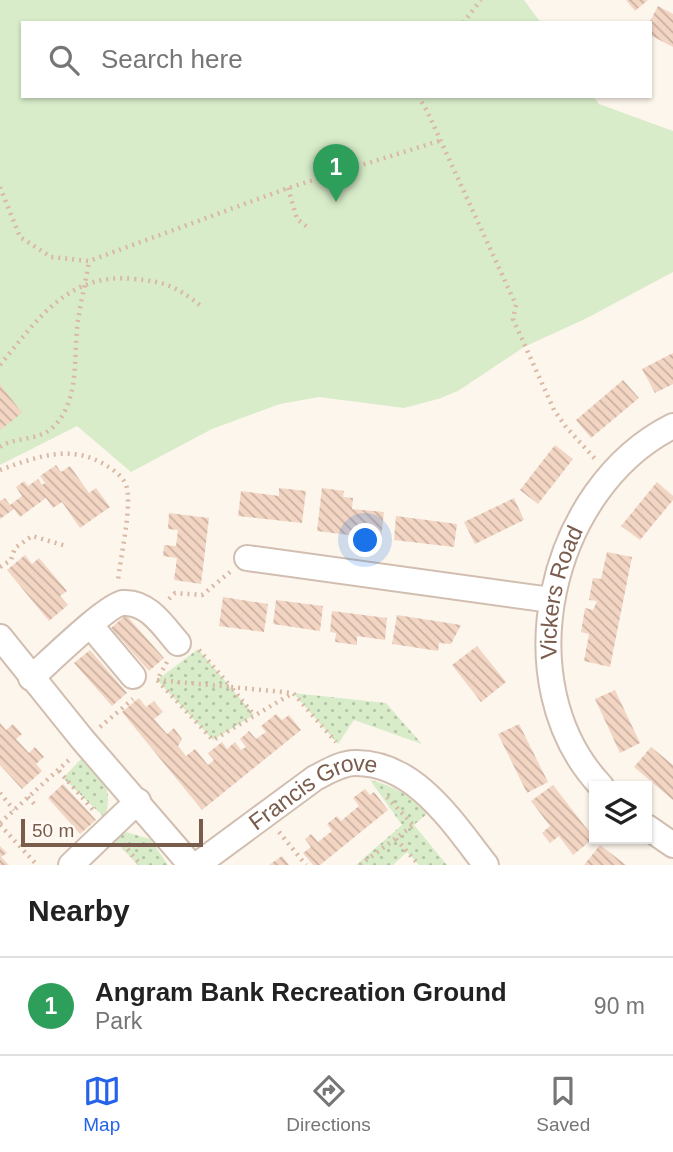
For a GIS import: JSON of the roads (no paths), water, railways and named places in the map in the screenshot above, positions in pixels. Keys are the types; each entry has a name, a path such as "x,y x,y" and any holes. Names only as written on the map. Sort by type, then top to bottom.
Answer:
{"street":[{"name":"Vickers Road","path":"596,781 587,772 558,712 550,677 548,624 551,600 577,526 610,476 646,441 673,426"},
{"path":"247,558 551,600"},
{"path":"31,678 115,605 131,604 154,614 178,643"},
{"path":"91,626 143,685"},
{"path":"0,637 31,678 191,865"},
{"name":"Francis Grove","path":"197,865 315,778 335,768 354,763 385,767 400,773 437,806 486,865"},
{"path":"74,857 138,801"},
{"path":"652,830 673,845"}],"place":[{"name":"Angram Bank Recreation Ground","path":"336,202"}]}
